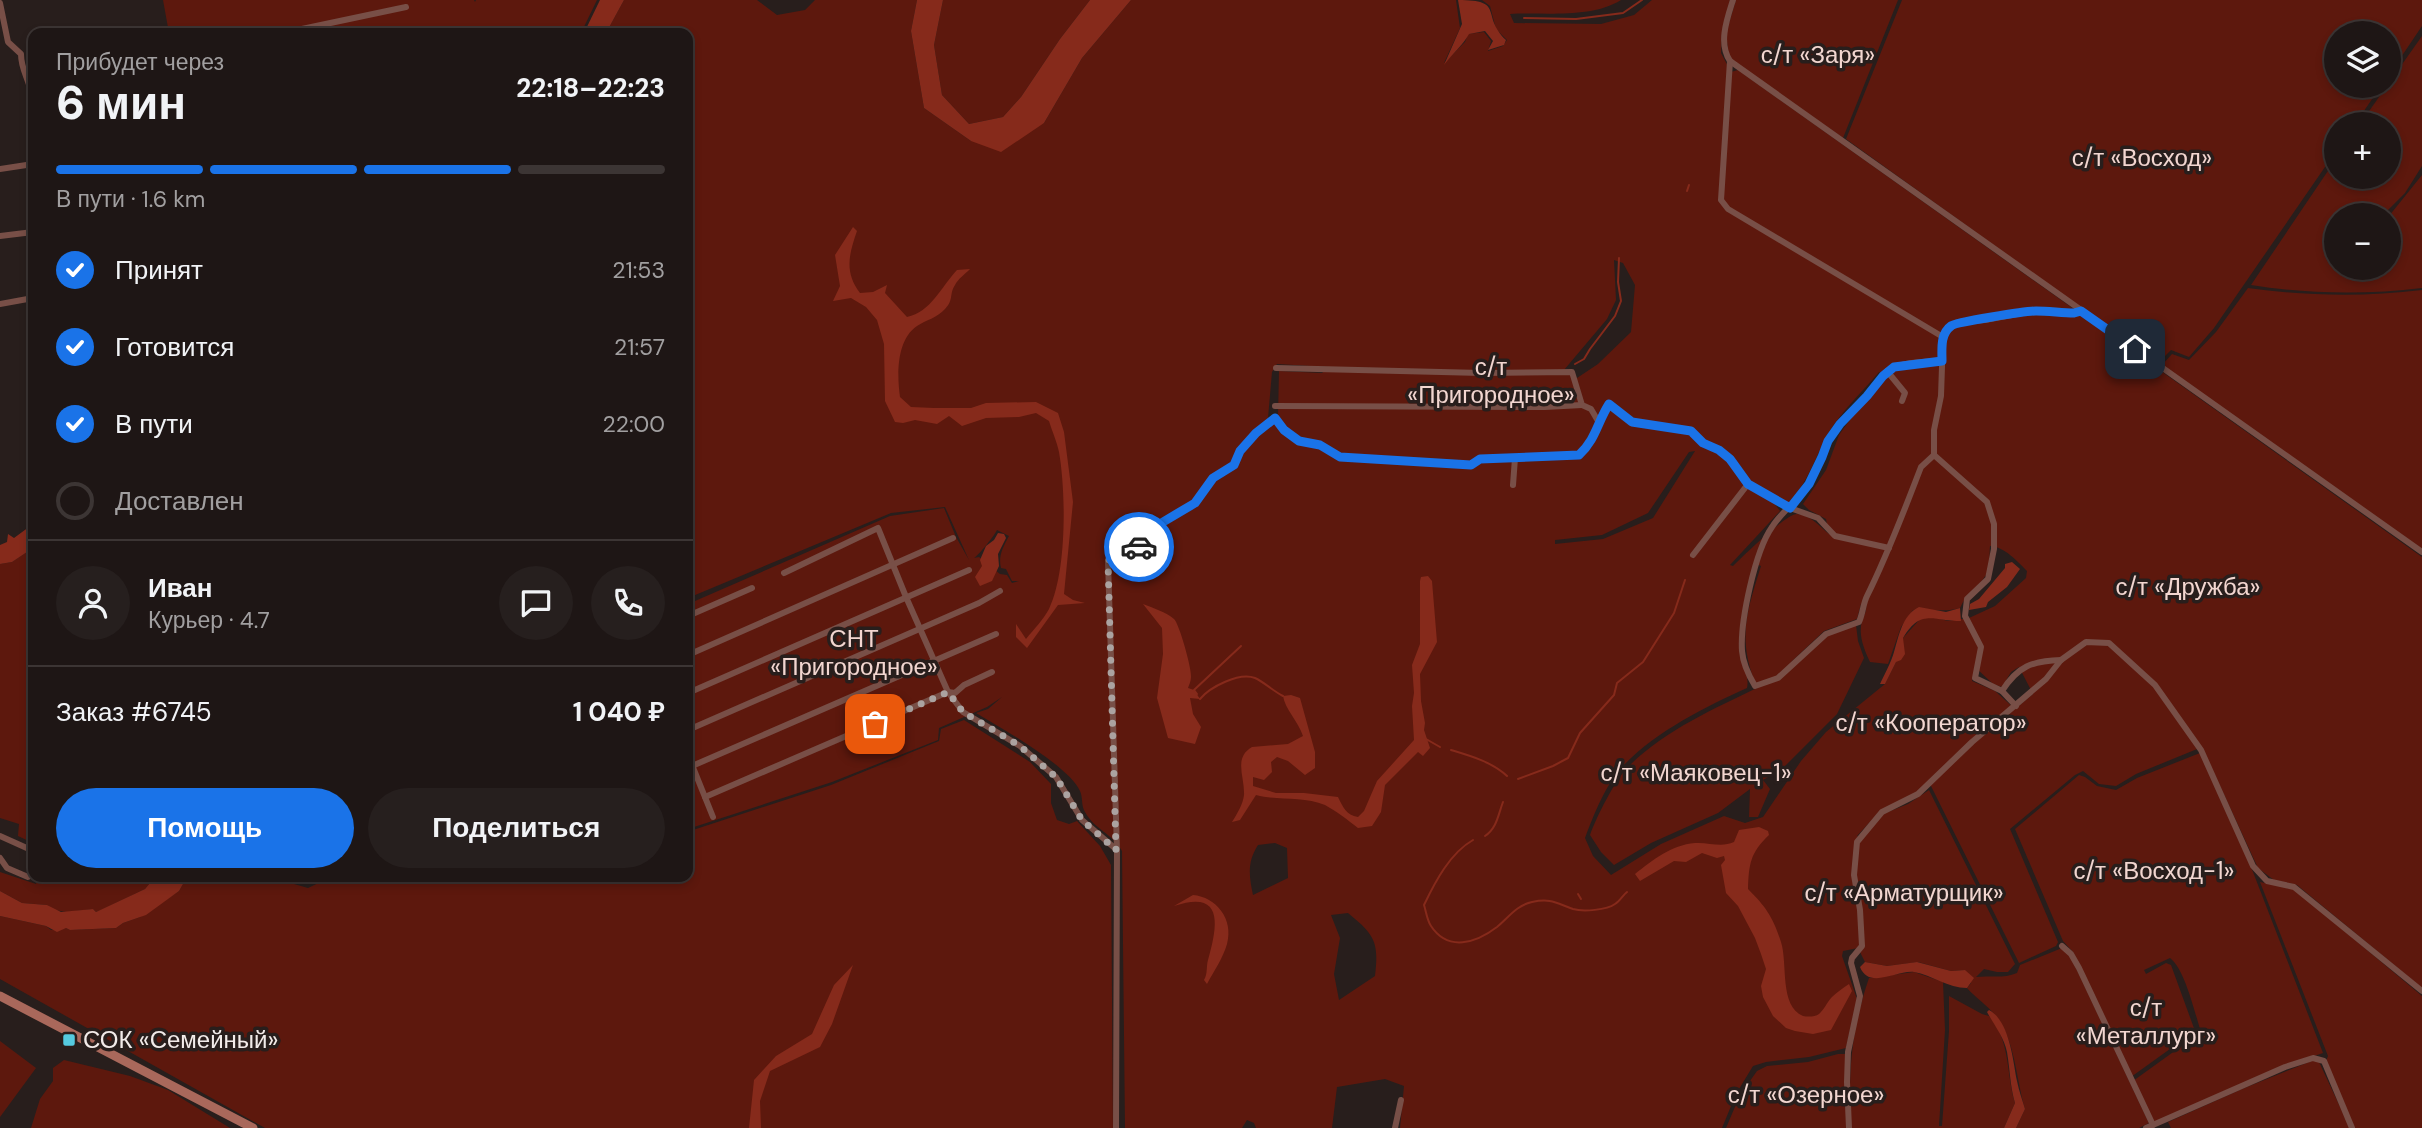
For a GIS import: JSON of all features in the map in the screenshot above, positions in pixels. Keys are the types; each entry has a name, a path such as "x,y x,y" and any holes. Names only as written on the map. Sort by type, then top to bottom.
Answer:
{"main road":[{"path":"0,996 253,1128"}],"street":[{"path":"1733,0 1723,34 1726,56 1730,61 2422,552"},
{"path":"0,3 8,42 21,54 21,68 28,84"},
{"path":"307,28 406,7"},
{"path":"1730,61 1721,200 1728,209 1943,337"},
{"path":"0,169 28,165"},
{"path":"0,236 28,233"},
{"path":"0,304 28,299"},
{"path":"1942,361 1915,363 1887,371 1840,424 1828,441 1809,484 1772,527 1760,551 1745,609 1742,652 1747,673 1755,686 1778,678 1826,634 1859,622 1865,610 1865,599 1878,576 1921,467 1934,455 1934,430 1941,396 1943,337 1951,326 1959,322 2034,311 2081,311"},
{"path":"1276,368 1482,373 1572,372 1582,405"},
{"path":"1887,371 1905,393 1902,401"},
{"path":"1116,1128 1116,850 1108,561 1116,552 1142,547 1158,525 1195,503 1213,478 1234,465 1240,451 1256,433 1275,418 1284,430 1299,441 1320,445 1340,457 1471,465 1480,459 1579,455 1596,435 1598,421 1609,404 1632,422 1691,431 1703,443 1719,450 1730,459 1748,484 1790,508 1818,518 1835,536 1889,548"},
{"path":"1275,406 1582,405 1591,409 1598,421"},
{"path":"1934,455 1987,502 1994,524 1992,566 1988,579 1967,599 1965,616 1981,647 1975,678 2002,691 2016,706"},
{"path":"1513,485 1515,458"},
{"path":"1693,555 1748,484"},
{"path":"784,573 878,528 948,692 963,712 1020,746 1056,777 1082,820 1116,850"},
{"path":"693,653 953,538"},
{"path":"693,691 969,570"},
{"path":"693,614 752,588"},
{"path":"693,728 921,629 1000,591"},
{"path":"693,766 996,634"},
{"path":"1849,1128 1849,1052 1860,996 1851,962 1862,946 1854,875 1857,842 1882,812 1918,794 1972,742 2046,679 2061,660 2086,642 2109,643 2155,685 2201,750 2253,866 2267,881 2294,887 2422,991"},
{"path":"2002,691 2016,672 2026,666 2061,660"},
{"path":"705,797 948,692 955,693 964,685 992,672"},
{"path":"693,768 713,817"},
{"path":"0,836 28,849"},
{"path":"0,858 7,868 28,877"},
{"path":"2062,946 2071,954 2079,968 2150,1126 2313,1058 2324,1061 2352,1128"},
{"path":"1395,1128 1401,1100"},
{"path":"2165,1120 2168,1128"}],"green space":[{"path":"163,0 597,0 583,28 168,28"},
{"path":"624,0 757,0 777,15 805,10 815,0 917,0 911,31 924,108 971,141 1044,123 1082,58 1131,0 1456,0 1460,28 1444,63 1465,42 1468,34 1484,32 1491,41 1488,51 1503,46 1507,40 1496,29 1490,6 1482,0 1621,0 1596,10 1581,12 1510,14 1514,23 1601,24 1634,15 1652,0 1730,0 1722,33 1721,53 1731,72 1738,70 2422,557 2422,988 2297,885 2274,880 2258,868 2202,747 2136,774 2116,786 2099,784 2083,771 2010,829 2058,942 2056,946 2019,963 1929,782 1917,793 1881,810 1857,836 1862,838 1883,814 1908,804 1929,790 2015,964 2008,972 1984,969 1976,977 2012,975 2017,973 2020,965 2062,948 2070,955 2149,1123 2139,1128 2016,1128 2025,1109 2011,1047 2002,1024 1967,988 1971,983 1965,970 1951,971 1918,962 1887,966 1865,962 1858,948 1843,951 1842,956 1857,999 1846,1048 1753,1066 1736,1094 1722,1128 1400,1128 1404,1086 1385,1079 1337,1087 1332,1128 1256,1128 1254,1123 1247,1120 1242,1128 1125,1128 1122,851 1114,840 1089,818 1084,810 1080,791 1063,770 976,713 988,709 1002,697 987,707 939,728 938,740 832,782 693,825 693,601 890,516 944,508 969,560 945,507 891,513 693,596 693,28 609,28","holes":["1614,260 1623,263 1635,285 1631,332 1598,364 1577,378 1564,370 1607,319 1616,300","1277,364 1328,367 1322,373 1279,371 1278,417 1268,418 1272,372","1879,372 1883,373 1839,435 1826,470 1803,504 1826,519 1829,534 1814,521 1797,514 1784,520 1733,566 1730,565 1780,511 1766,492 1787,504 1806,479 1834,424","1695,451 1653,518 1603,539 1555,544 1555,540 1602,535 1648,513 1689,452","997,530 1009,536 1003,548 1001,568 1006,569 1012,581 1019,581 1012,583 1007,575 1000,574 979,557 974,558","1990,546 2015,559 2027,571 2026,578 1995,606 1969,618 1948,621 1928,616 1921,618 1903,638 1903,648 1885,684 1826,732 1801,761 1763,817 1745,823 1724,816 1661,844 1611,875 1593,856 1585,838 1606,790 1623,766 1665,731 1747,688 1740,651 1740,634 1754,563 1761,566 1751,598 1746,641 1747,655 1757,688 1672,732 1641,755 1622,774 1590,835 1614,865 1651,843 1718,813 1750,789 1749,817 1758,817 1770,789 1763,780 1781,770 1837,714 1864,658 1856,625 1828,634 1790,663 1824,631 1857,619 1861,604 1866,604 1861,626 1864,647 1870,662 1888,664 1901,627 1913,610 1960,608 1986,575","1975,667 1993,684 2002,687 2011,672 2019,667 2033,694 2015,709 1995,691 1972,681","1275,843 1287,848 1288,878 1253,895 1251,863 1258,845","1348,913 1369,934 1376,955 1375,976 1339,1000 1334,974 1340,938 1331,915"]},
{"path":"943,0 1090,0 1021,97 1003,117 969,124 942,95 934,45"},
{"name":"с/т «Заря»","path":"1736,0 1898,0 1843,138 1729,58 1726,33"},
{"name":"с/т «Восход»","path":"1902,0 2422,0 2422,26 2401,57 2401,21 2324,21 2324,98 2373,98 2363,112 2324,112 2324,168 2214,328 2189,357 2171,350 2158,363 1846,139"},
{"path":"2422,36 2422,166 2405,193 2395,203 2324,203 2324,280 2401,280 2399,203 2422,175 2422,288 2336,292 2251,285 2324,177 2324,189 2401,189 2401,112 2368,112 2378,98 2401,98 2401,66"},
{"path":"2248,288 2335,295 2422,290 2422,549 2162,365 2172,354 2189,360 2216,332"},
{"path":"28,551 28,841 18,836 19,824 0,818 0,564 12,562"},
{"path":"964,720 1030,762 1051,784 1051,803 1057,820 1069,824 1077,821 1100,846 1111,865 1113,1128 265,1128 0,979 0,916 46,926 51,930 116,928 140,917 179,891 184,882 287,882 308,888 321,882 693,882 693,830 831,785 939,741 941,729"},
{"name":"с/т «Восход-1»","path":"2200,753 2253,872 2323,1053 2285,1066 2154,1123 2133,1081 2201,1032 2180,972 2170,958 2144,970 2146,974 2166,963 2171,965 2195,1031 2131,1077 2073,952 2063,941 2015,829 2079,775 2097,786 2116,790 2137,778"},
{"path":"0,872 36,884 151,882 145,889 96,912 93,909 67,912 54,910 47,905 22,903 0,891"},
{"path":"2260,882 2294,889 2422,996 2422,1128 2354,1128 2326,1061 2328,1056"},
{"path":"1914,972 1943,982 1945,1030 1939,1126 1942,1126 1949,996 1989,1016 2001,1036 2015,1103 2004,1128 1851,1128 1852,1052 1858,1016 1869,978"},
{"path":"0,1041 36,1068 0,1117"},
{"name":"с/т «Озерное»","path":"1846,1054 1847,1128 1726,1128 1740,1095 1757,1071 1767,1066 1808,1062"},
{"path":"64,1060 130,1076 168,1090 230,1128 31,1128 40,1099 53,1081 53,1068"},
{"path":"2314,1060 2319,1062 2350,1128 2171,1128 2168,1122 2242,1089"}],"shaded area":[{"path":"600,0 624,0 609,28 586,28"},
{"path":"917,0 943,0 934,45 942,95 969,124 1003,117 1021,97 1090,0 1131,0 1082,58 1044,123 1001,152 971,141 924,108 911,31"},
{"path":"1458,0 1487,6 1498,31 1506,40 1504,45 1488,50 1493,41 1485,31 1469,34 1444,65 1462,24"},
{"path":"853,227 857,231 850,270 855,285 860,293 873,292 887,285 885,293 907,317 923,310 957,270 970,269 956,283 950,303 945,309 917,326 905,340 900,359 899,388 900,397 911,407 971,408 986,403 1036,402 1058,413 1064,432 1073,502 1064,594 1085,603 1058,605 1027,648 1016,637 1016,624 1026,639 1047,613 1055,593 1062,554 1064,509 1061,469 1058,448 1049,421 1036,413 1019,417 986,418 962,426 949,416 937,424 915,420 895,422 885,401 884,344 877,320 866,307 851,298 833,301 840,286 835,255"},
{"path":"28,528 28,551 12,562 0,564 0,545 7,542 8,534 14,538"},
{"path":"998,533 1004,534 1006,538 998,554 999,566 992,581 980,586 975,577 982,566 980,560 986,546"},
{"path":"2012,562 2020,569 2007,587 1988,602 1986,607 1969,610 1970,604 1979,599 2005,568 2005,564"},
{"path":"1428,576 1432,581 1437,642 1420,674 1424,730 1430,748 1423,756 1418,752 1385,785 1381,812 1372,826 1358,828 1317,802 1256,795 1240,820 1232,822 1243,798 1241,762 1246,751 1252,747 1288,744 1303,736 1284,701 1283,696 1291,695 1300,698 1315,752 1315,768 1305,775 1288,761 1277,757 1271,762 1272,772 1264,780 1253,777 1253,786 1276,793 1338,797 1343,807 1351,814 1358,817 1364,811 1377,781 1414,740 1412,665 1420,644 1420,581 1421,577"},
{"path":"1143,604 1174,619 1179,629 1191,672 1188,688 1194,690 1200,699 1190,698 1193,714 1201,727 1195,744 1168,738 1157,698 1163,654 1162,628"},
{"path":"1919,607 1946,612 1960,608 1961,621 1928,618 1916,623 1903,638 1905,654 1896,662 1885,684 1880,684 1905,621"},
{"path":"1759,827 1768,831 1769,835 1752,859 1748,889 1760,901 1778,933 1790,1003 1795,1011 1803,1016 1813,1016 1819,1014 1832,997 1849,984 1852,991 1831,1030 1813,1034 1795,1031 1786,1028 1773,1016 1763,997 1761,986 1766,969 1755,938 1738,906 1726,893 1721,865 1725,860 1724,856 1717,858 1702,853 1686,862 1674,861 1640,881 1635,874 1678,847 1695,843 1729,844 1734,842 1739,830"},
{"path":"151,882 184,882 179,891 146,915 116,928 66,928 57,932 46,926 0,916 0,891 22,903 47,905 61,912 93,909 96,912 145,889"},
{"path":"1193,895 1216,905 1228,926 1227,944 1207,984 1204,980 1214,934 1214,914 1209,906 1202,902 1174,906"},
{"path":"1865,962 1887,966 1917,962 1951,971 1965,970 1974,978 1967,988 1953,986 1914,972 1870,977 1864,974 1860,967"},
{"path":"853,965 832,1024 820,1047 770,1071 760,1101 761,1128 749,1128 754,1080 776,1056 812,1034 834,985"},
{"path":"1989,1010 1996,1015 2006,1032 2025,1109 2016,1128 2004,1128 2015,1103 2006,1047 1987,1012"}],"waterway":[{"path":"1524,18 1576,19 1623,13 1642,0"},
{"path":"1687,191 1689,185"},
{"path":"1575,364 1584,359 1615,316 1621,301 1618,282 1619,258"},
{"path":"1518,779 1568,758 1580,733 1614,695 1617,683 1643,662 1674,613 1685,580"},
{"path":"1197,694 1194,690 1241,646"},
{"path":"1200,699 1225,682 1241,677 1255,678 1283,696"},
{"path":"1426,739 1440,747"},
{"path":"1451,750 1488,763 1507,776"},
{"path":"1485,836 1495,825 1503,802"},
{"path":"1473,840 1450,860 1424,905 1431,926 1438,934 1454,942 1471,941 1489,933 1517,909 1532,902 1549,901 1577,910 1595,910 1611,906 1627,892"},
{"path":"1578,894 1581,899"}],"way so far":[{"path":"875,724 948,692 963,712 1020,746 1056,777 1082,820 1116,850 1108,561 1116,552 1139,547"}],"place":[{"name":"СОК «Семейный»","path":"69,1040"}],"route":[{"path":"1139,547 1142,547 1158,525 1195,503 1213,478 1234,465 1240,451 1256,433 1275,418 1284,430 1299,441 1320,445 1340,457 1471,465 1480,459 1579,455 1596,435 1598,421 1609,404 1632,422 1691,431 1703,443 1719,450 1730,459 1748,484 1790,508 1809,484 1828,441 1840,424 1887,371 1915,363 1942,361 1943,337 1951,326 1959,322 2034,311 2081,311 2135,349"}],"park label":[{"name":"с/т «Пригородное»","path":"1491,381"},
{"name":"с/т «Дружба»","path":"2188,587"},
{"name":"СНТ «Пригородное»","path":"854,653"},
{"name":"с/т «Кооператор»","path":"1931,723"},
{"name":"с/т «Маяковец-1»","path":"1696,773"},
{"name":"с/т «Арматурщик»","path":"1904,893"},
{"name":"с/т «Металлург»","path":"2146,1022"}]}
